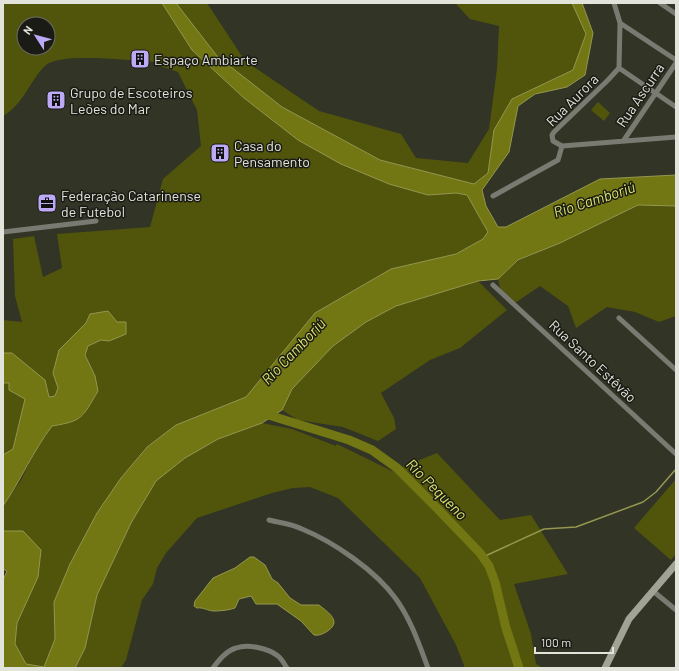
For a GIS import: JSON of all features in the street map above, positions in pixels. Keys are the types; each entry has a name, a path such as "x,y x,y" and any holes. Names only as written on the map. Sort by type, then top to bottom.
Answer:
{"main road":[{"path":"605,668 629,619 676,565"}],"street":[{"path":"660,3 676,14"},
{"path":"616,5 620,23 619,68 676,107"},
{"path":"620,23 676,61"},
{"name":"Rua Ascurra","path":"624,140 676,61"},
{"name":"Rua Aurora","path":"619,68 554,132 552,135 553,141 562,146 676,137"},
{"path":"493,196 558,160 562,146"},
{"path":"3,232 96,221"},
{"name":"Rua Santo Estêvão","path":"493,285 676,454"},
{"path":"619,318 676,370"},
{"path":"270,520 301,528 322,538 356,559 369,571 395,598 407,616 417,637 428,668"},
{"path":"653,591 676,610"},
{"path":"213,668 222,656 236,648 254,647 273,652 280,657 287,668"}],"shaded area":[{"path":"3,3 162,3 192,50 244,98 298,140 428,195 456,193 467,195 488,232 483,239 456,254 391,269 315,313 246,397 176,425 146,447 121,478 97,513 70,564 54,602 55,639 44,667 26,664 15,644 17,623 38,577 23,531 3,531 3,506 21,480 37,448 52,426 76,420 85,413 89,407 98,391 95,376 85,354 88,346 101,340 109,341 117,322 108,311 90,314 86,323 59,350 53,373 58,388 55,396 49,397 12,353 3,353 3,320 22,322 15,296 13,239 34,236 43,277 62,268 57,234 150,227 163,179 201,146 197,110 178,72 157,65 155,62 98,58 54,61 46,65 40,71 17,105 3,116"},
{"path":"176,3 207,3 245,61 319,111 401,134 416,158 468,163 489,129 497,69 499,26 470,19 455,3 572,3 586,34 573,70 512,99 494,130 488,173 474,184 380,160 282,107 217,56"},
{"path":"598,102 610,113 604,121 591,110"},
{"path":"638,205 676,206 676,316 659,322 635,312 607,307 576,328 568,306 540,286 515,303 500,288 498,279 518,261 560,243"},
{"path":"478,281 507,310 460,348 430,360 381,393 394,418 396,429 378,441 343,427 298,420 282,410 292,389 333,346 366,322 396,306"},
{"path":"3,383 9,383 9,390 25,399 13,449 3,455"},
{"path":"262,423 292,429 336,446 337,444 392,471 437,453 500,520 531,515 568,574 514,584 531,634 536,664 543,668 465,668 456,645 420,578 338,498 310,487 293,488 272,493 197,518 166,553 157,568 153,584 142,600 126,660 121,668 75,668 85,648 97,595 131,523 156,481 185,458 218,439"},
{"path":"676,479 676,554 671,560 634,528"}],"water":[{"name":"Rio Camboriú","path":"162,3 176,3 217,56 282,107 380,160 474,184 488,173 494,130 512,99 573,70 586,34 572,3 582,3 593,33 585,75 567,87 535,94 518,106 509,152 482,190 486,206 498,227 506,227 600,179 676,175 676,206 638,205 560,243 518,260 498,279 478,281 396,306 366,322 333,346 292,389 282,410 262,423 218,439 185,458 156,481 131,523 97,595 85,648 75,668 3,668 3,580 7,571 3,569 3,531 23,531 41,550 38,577 17,623 15,644 26,664 44,667 55,639 54,602 70,564 97,513 121,478 147,447 176,425 246,397 315,313 391,269 456,254 483,239 488,232 467,195 456,193 428,195 389,184 341,164 298,140 244,98 192,50"},
{"path":"108,311 117,322 126,322 126,334 109,341 101,340 88,346 85,355 95,376 98,391 81,417 70,422 52,426 3,506 3,455 13,449 25,399 9,390 9,383 3,383 3,353 12,353 45,380 49,397 55,396 58,388 53,373 59,350 86,323 90,314"},
{"path":"250,557 254,557 265,565 272,579 278,583 290,598 301,605 319,605 327,611 334,621 331,628 322,634 314,635 301,621 277,604 256,604 251,596 239,599 235,608 228,610 212,611 194,606 195,601 213,578 235,568"}],"waterway":[{"name":"Rio Pequeno","path":"262,413 349,440 372,450 397,468 480,553 489,566 495,582 506,628 519,668"},
{"path":"483,557 544,529 576,527 643,502 656,492 676,469"}],"place":[{"name":"Espaço Ambiarte","path":"140,59"},
{"name":"Grupo de Escoteiros Leões do Mar","path":"56,100"},
{"name":"Casa do Pensamento","path":"220,153"},
{"name":"Federação Catarinense de Futebol","path":"47,203"}]}
